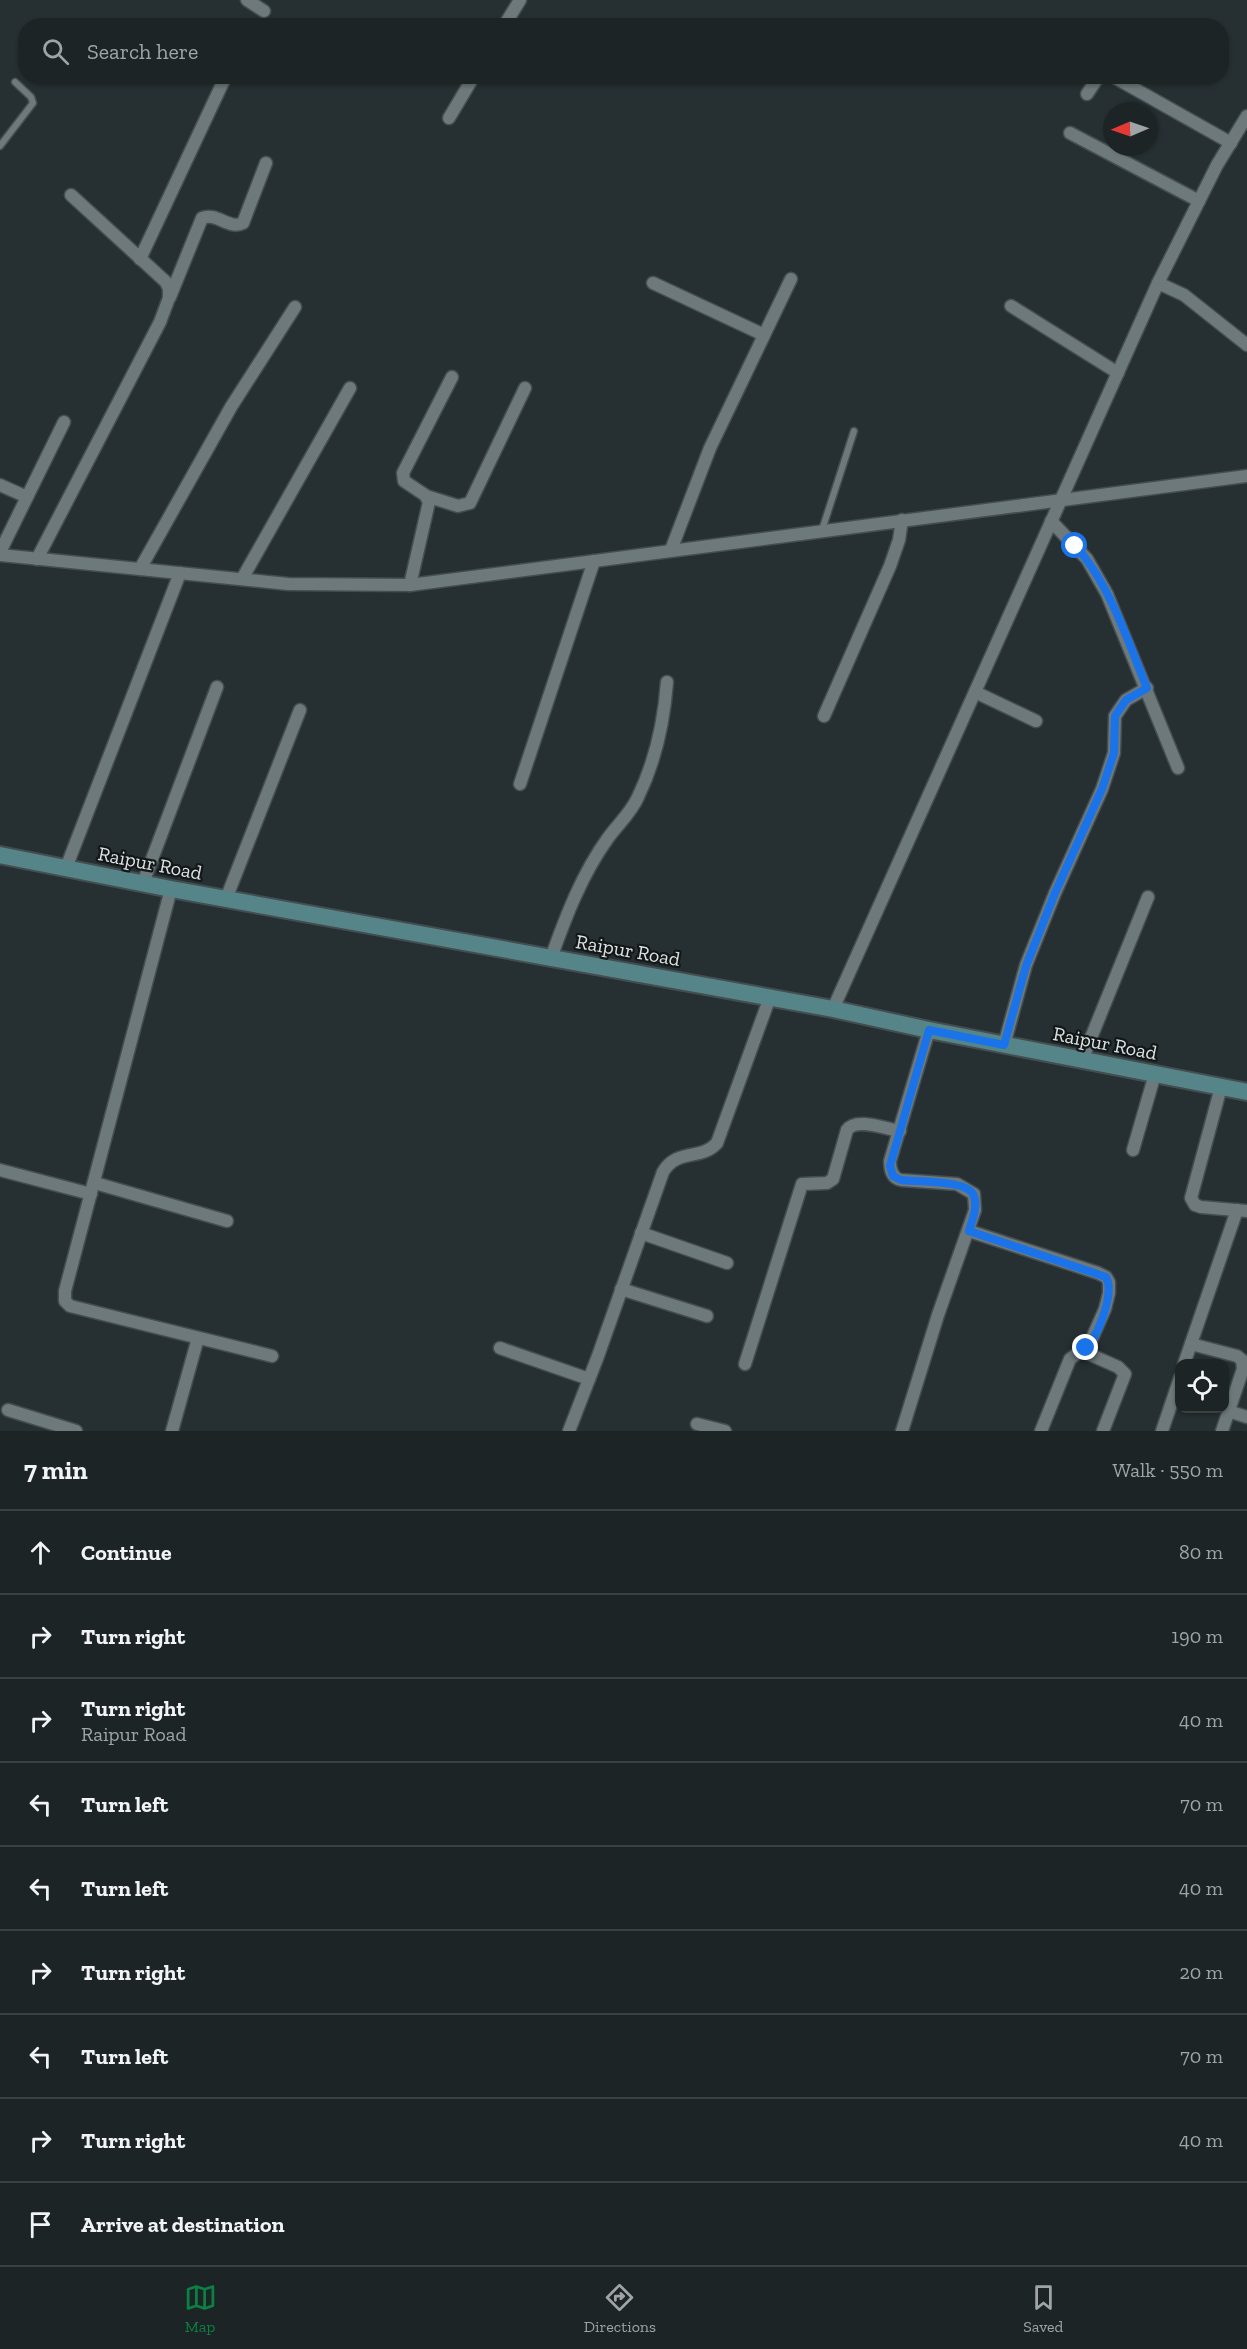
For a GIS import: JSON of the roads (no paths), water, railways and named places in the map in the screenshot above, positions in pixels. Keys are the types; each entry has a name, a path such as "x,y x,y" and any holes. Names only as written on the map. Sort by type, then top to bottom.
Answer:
{"main road":[{"name":"Raipur Road","path":"0,855 171,889 770,997 1247,1092"}],"street":[{"path":"247,0 264,11"},
{"path":"509,18 520,0"},
{"path":"140,259 222,84"},
{"path":"449,118 469,84"},
{"path":"1087,94 1094,84"},
{"path":"1126,84 1231,143"},
{"path":"833,1009 1158,283 1199,201 1247,116"},
{"path":"1070,133 1199,201"},
{"path":"37,559 160,322 202,218 212,216 234,225 243,223 266,163"},
{"path":"71,195 166,282 169,298"},
{"path":"671,550 710,448 791,279"},
{"path":"653,283 764,335"},
{"path":"1158,283 1184,295 1224,330 1247,345"},
{"path":"1011,306 1118,373"},
{"path":"140,569 231,407 295,307"},
{"path":"452,377 404,472 404,481 426,496 459,506 470,503 525,388"},
{"path":"242,579 351,388"},
{"path":"64,422 0,554 288,584 410,585 902,519 1247,476"},
{"path":"0,485 27,497"},
{"path":"410,585 428,509 429,502 426,496"},
{"path":"824,716 890,566 899,540 902,519"},
{"path":"1051,521 1081,552 1095,571 1147,688 1178,768"},
{"path":"520,784 594,561"},
{"path":"66,868 180,573"},
{"path":"550,958 574,898 607,838 635,804 639,795 663,720 667,682"},
{"path":"143,883 217,687"},
{"path":"1004,1045 1026,966 1055,893 1102,789 1115,745 1115,716 1126,700 1147,688"},
{"path":"975,692 1036,721"},
{"path":"226,899 300,710"},
{"path":"171,889 65,1291 67,1304 272,1356"},
{"path":"1082,1060 1148,897"},
{"path":"569,1431 666,1166 678,1158 709,1150 720,1138 770,997"},
{"path":"902,1431 938,1315 975,1210 975,1199 970,1190 957,1184 901,1180 893,1176 890,1161 929,1030"},
{"path":"1133,1150 1155,1074"},
{"path":"1186,1359 1242,1210 1201,1207 1196,1205 1191,1198 1221,1087"},
{"path":"745,1364 800,1187 805,1183 827,1183 833,1179 847,1130 852,1125 859,1124 900,1131"},
{"path":"0,1170 93,1188 226,1221"},
{"path":"969,1231 1106,1277 1110,1288 1105,1309 1089,1345 1070,1359 1041,1431"},
{"path":"641,1233 727,1263"},
{"path":"621,1289 707,1316"},
{"path":"172,1431 198,1338"},
{"path":"1191,1344 1241,1359 1243,1369 1229,1408"},
{"path":"500,1348 589,1379"},
{"path":"1082,1351 1118,1367 1125,1374 1103,1431"},
{"path":"1162,1431 1175,1390"},
{"path":"8,1410 76,1431"},
{"path":"1229,1411 1247,1417"},
{"path":"1222,1431 1227,1413"},
{"path":"697,1424 725,1431"}],"lane":[{"path":"0,146 33,103 31,97 15,82"},
{"path":"822,530 854,431"}]}
